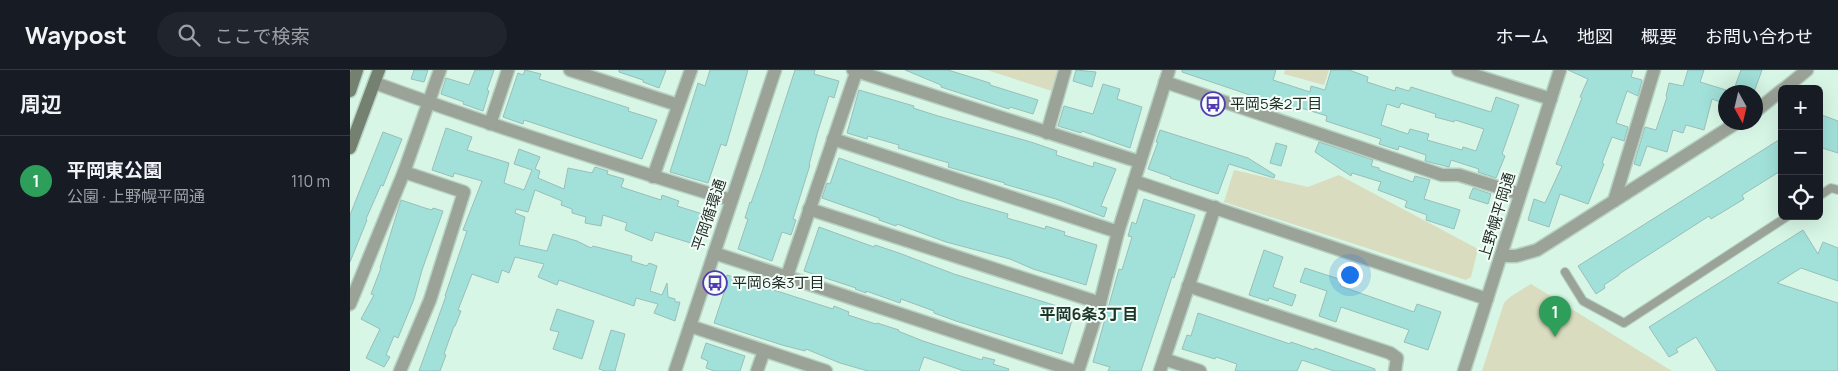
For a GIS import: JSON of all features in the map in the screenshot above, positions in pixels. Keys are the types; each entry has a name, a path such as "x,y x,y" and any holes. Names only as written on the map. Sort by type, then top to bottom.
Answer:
{"main road":[{"path":"350,91 357,70"},
{"path":"350,148 379,70"}],"street":[{"path":"350,304 404,172 440,70"},
{"path":"490,124 508,70"},
{"path":"570,70 678,105"},
{"path":"653,177 691,70"},
{"name":"平岡循環通","path":"675,371 775,70"},
{"path":"787,276 855,70 1140,162"},
{"path":"1047,133 1066,70"},
{"path":"1458,70 1551,99"},
{"name":"上野幌平岡通","path":"1464,371 1560,70"},
{"path":"1614,201 1654,70"},
{"path":"1789,85 1807,70"},
{"path":"1078,371 1100,303 1118,232 1167,76 1442,175 1459,175 1520,194"},
{"path":"375,83 490,124 653,177 731,200"},
{"path":"1763,106 1778,94"},
{"path":"1502,256 1516,256 1537,250 1725,130"},
{"path":"833,139 1118,232"},
{"path":"400,371 430,300 464,192 404,172"},
{"path":"1134,181 1487,299"},
{"path":"1200,371 1162,365 1216,207"},
{"path":"809,209 1100,303"},
{"path":"714,253 1074,371"},
{"path":"1188,286 1390,353 1397,358 1395,371"},
{"path":"690,326 826,371"},
{"path":"757,371 764,351"}],"lane":[{"path":"1823,193 1831,188 1838,190"},
{"path":"1565,272 1583,301 1624,323 1782,220"}],"green space":[{"path":"987,70 1062,70 1055,92"},
{"path":"1285,70 1329,70 1324,85 1284,74"},
{"path":"1234,170 1308,187 1339,175 1478,249 1471,277 1466,280 1224,202"},
{"path":"1531,284 1672,371 1482,371 1504,303"}],"building":[{"path":"414,70 428,70 424,82 411,79"},
{"path":"475,70 494,70 487,90 489,91 483,111 441,94 446,78 469,85"},
{"path":"525,70 541,74 539,79 629,108 628,111 657,120 642,159 524,120 523,124 503,117 518,73 523,75"},
{"path":"619,70 666,70 659,88 619,72"},
{"path":"710,70 748,70 726,146 721,144 708,183 670,172 698,83 705,86"},
{"path":"795,70 815,70 814,74 839,81 834,98 829,96 817,134 810,165 793,219 796,220 791,235 782,232 772,261 738,249 748,219 745,218 750,202 762,172"},
{"path":"905,70 948,70 1038,100 1033,114 1010,107 1009,109 941,87 941,85"},
{"path":"1076,70 1096,72 1092,87 1073,81"},
{"path":"1182,70 1276,70 1273,80 1310,92 1311,86 1325,90 1331,70 1349,70 1368,77 1367,82 1395,91 1396,87 1409,91 1411,87 1491,112 1496,97 1519,105 1502,154 1505,156 1496,178 1478,172 1479,169 1451,160 1449,167 1425,161 1426,155 1399,146 1398,150 1379,144 1381,139 1326,121 1327,116 1298,107 1297,111 1182,72","holes":["1401,103 1436,114 1435,117 1454,122 1455,120 1484,129 1476,151 1463,147 1462,150 1427,140 1429,134 1410,129 1408,134 1381,125 1387,104 1399,108"]},
{"path":"1568,70 1633,70 1631,77 1642,80 1638,96 1627,91 1616,123 1628,127 1624,141 1612,137 1602,163 1604,164 1588,204 1560,194 1549,227 1528,220 1534,199 1545,203 1562,166 1556,164 1588,79"},
{"path":"1688,70 1704,70 1700,82 1718,88 1718,101 1712,99 1704,130 1686,125 1683,133 1673,130 1667,152 1647,146 1640,166 1634,164 1645,127 1656,130 1667,97 1669,83 1683,86"},
{"path":"1741,70 1762,70 1757,85 1736,85"},
{"path":"1103,84 1120,89 1117,99 1142,107 1130,148 1082,131 1081,133 1058,126 1064,106 1093,114"},
{"path":"859,90 914,106 913,108 938,116 1031,142 1057,151 1056,155 1093,167 1094,162 1116,169 1101,206 1107,208 1104,217 1056,199 948,167 949,163 898,148 899,145 868,136 867,139 847,133"},
{"path":"1823,115 1838,121 1838,153 1823,148"},
{"path":"446,128 472,137 467,150 509,163 504,183 524,190 532,170 514,164 519,149 540,157 535,169 540,171 538,178 564,189 568,168 592,173 595,167 608,171 607,174 624,179 621,187 661,200 662,195 679,201 677,206 709,216 697,245 655,232 652,241 625,230 627,223 603,215 601,226 585,223 586,217 572,213 572,209 561,205 562,201 535,190 528,212 516,209 515,213 525,217 519,245 547,251 553,234 577,241 591,248 593,246 632,256 631,261 647,266 649,263 657,266 650,291 662,295 667,283 668,297 675,299 675,302 680,302 675,321 654,313 658,304 636,298 634,306 559,280 557,285 538,277 544,264 515,257 509,273 502,270 498,283 472,274 458,310 461,311 444,354 446,355 440,371 419,371 467,231 463,230 482,181 454,173 453,177 432,170"},
{"path":"1160,130 1248,158 1275,175 1274,178 1229,164 1218,194 1148,169 1158,142 1156,142"},
{"path":"383,132 402,139 383,186 381,185 366,219 350,262 350,215"},
{"path":"1778,141 1778,172 1742,195 1744,199 1711,219 1709,216 1619,274 1604,285 1605,288 1596,294 1578,266"},
{"path":"1319,142 1373,160 1371,166 1413,182 1415,176 1430,180 1424,199 1460,210 1454,229 1426,220 1427,215 1405,207 1407,201 1378,190 1381,182 1352,173 1351,176 1315,152"},
{"path":"1276,143 1287,146 1281,166 1270,163"},
{"path":"839,158 959,200 1008,214 1007,218 1045,229 1046,226 1065,232 1064,235 1097,245 1086,285 1033,269 1010,259 946,242 897,224 896,226 822,198 827,183 830,184"},
{"path":"1473,188 1491,194 1488,204 1469,198"},
{"path":"1144,199 1195,215 1141,371 1108,371 1110,367 1093,362 1119,269 1122,270 1132,237 1128,236 1132,222 1136,224"},
{"path":"401,200 432,210 433,208 443,211 414,299 398,338 394,336 386,355 390,357 384,367 366,358 380,329 361,319 374,295 371,294 381,268"},
{"path":"819,227 874,247 875,245 899,253 954,274 1070,310 1068,318 1072,320 1062,354 956,321 901,299 900,303 804,271"},
{"path":"1803,230 1818,254 1823,242 1838,248 1838,281 1801,268 1777,283 1838,303 1838,371 1717,371 1696,337 1676,349 1678,352 1669,357 1649,327"},
{"path":"1264,250 1283,257 1273,287 1296,295 1292,306 1269,298 1268,301 1249,295"},
{"path":"1305,268 1342,280 1340,286 1414,312 1417,304 1441,312 1428,350 1404,342 1409,330 1341,307 1336,322 1319,316 1327,291 1300,282"},
{"path":"727,275 833,309 834,306 849,312 848,315 899,330 923,341 982,360 983,357 995,360 993,364 1009,369 1008,371 964,371 924,357 919,371 868,371 840,363 806,349 805,351 782,345 714,323 725,290 722,289"},
{"path":"557,309 594,321 582,359 553,349 559,332 550,330"},
{"path":"1198,313 1290,344 1291,342 1314,350 1315,348 1375,369 1375,371 1334,371 1302,360 1297,371 1235,371 1237,364 1182,349 1187,335 1191,336"},
{"path":"611,330 625,334 615,371 605,371 599,369"},
{"path":"706,343 745,356 740,371 714,371 706,368 708,361 701,358"}],"place":[{"name":"平岡5条2丁目","path":"1213,104"},
{"name":"平岡6条3丁目","path":"715,283"},
{"name":"平岡東公園","path":"1555,337"}],"district":[{"name":"平岡6条3丁目","path":"1089,314"}]}
